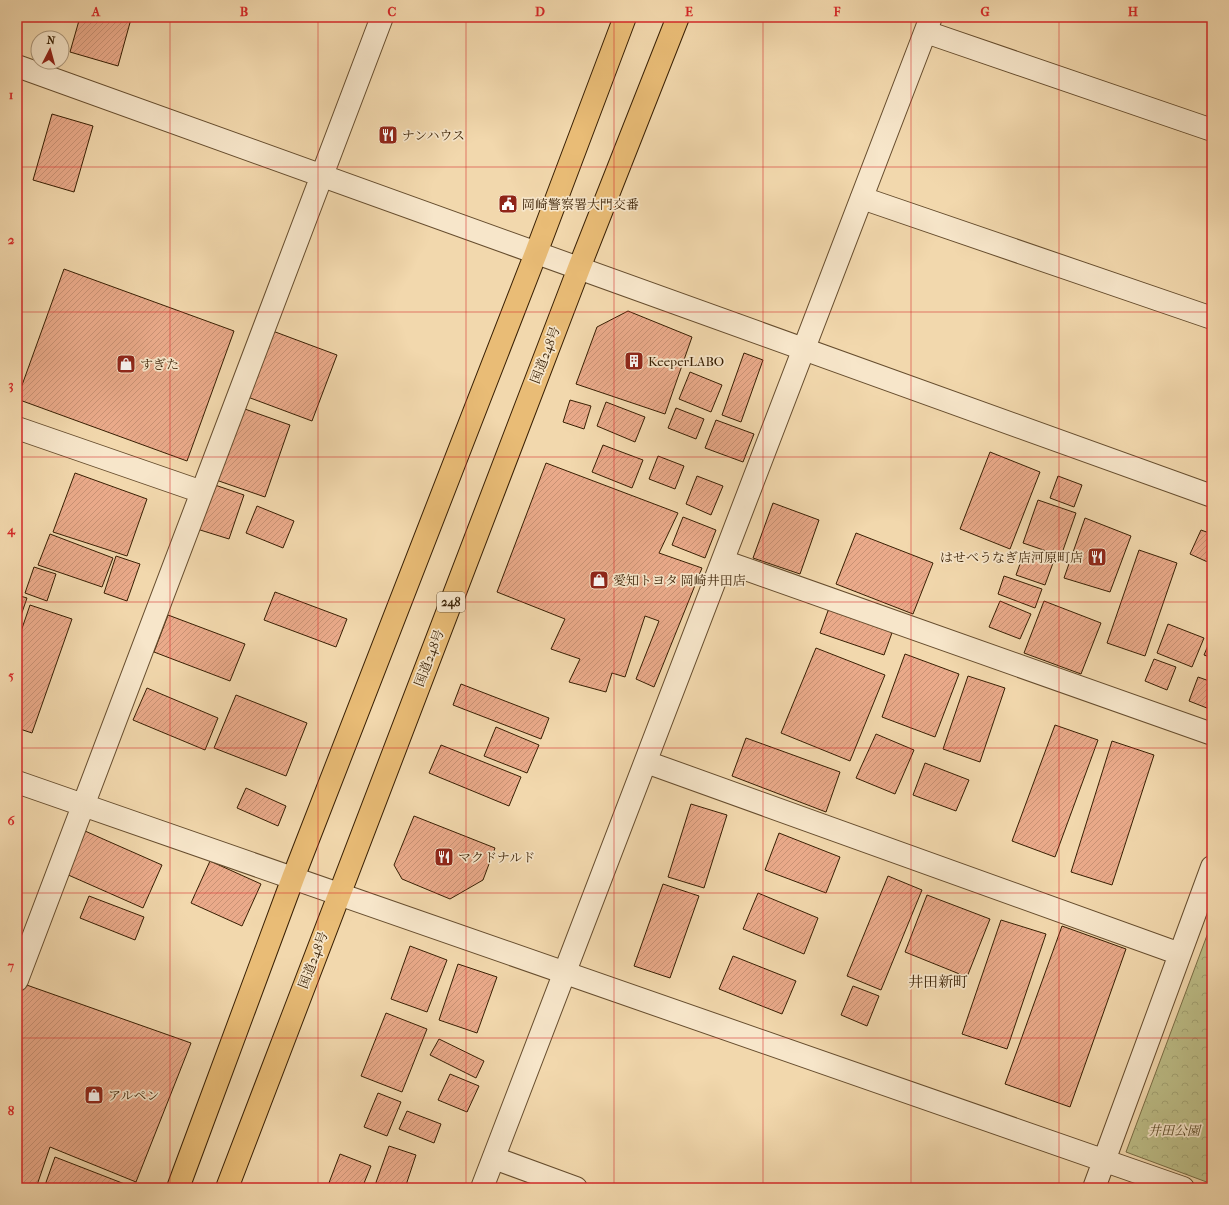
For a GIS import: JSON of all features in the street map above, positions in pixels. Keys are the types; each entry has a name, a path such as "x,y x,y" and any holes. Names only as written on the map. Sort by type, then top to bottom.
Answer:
{"highway":[{"path":"178,1188 293,878 536,253 624,17"},
{"name":"国道248号","path":"227,1188 338,894 579,268 678,17"}],"street":[{"path":"17,980 382,17"},
{"path":"482,1188 929,25 1212,130"},
{"path":"17,66 1212,496"},
{"path":"862,198 1212,318"},
{"path":"17,428 202,492"},
{"path":"723,561 1212,734"},
{"path":"646,762 1180,954"},
{"path":"17,782 1183,1188"},
{"path":"1094,1188 1212,867"},
{"path":"494,1158 576,1188"}],"green space":[{"name":"井田公園","path":"1212,922 1212,1184 1126,1152"}],"building":[{"path":"80,17 122,17 131,19 118,66 70,52"},
{"path":"52,114 93,126 74,192 33,180"},
{"name":"すぎた","path":"64,269 234,331 187,461 17,399"},
{"name":"KeeperLABO","path":"628,311 692,337 665,414 576,384 597,327"},
{"path":"270,330 337,355 312,421 245,396"},
{"path":"744,353 763,360 741,422 722,415"},
{"path":"690,372 722,385 711,412 679,399"},
{"path":"570,400 591,406 584,429 563,422"},
{"path":"606,402 645,417 635,442 597,426"},
{"path":"242,408 290,425 265,497 216,480"},
{"path":"676,408 704,419 696,439 668,428"},
{"path":"716,420 754,434 743,462 705,448"},
{"path":"603,445 643,460 632,488 592,472"},
{"path":"990,452 1040,472 1010,549 960,529"},
{"path":"658,456 684,466 675,489 649,479"},
{"name":"愛知トヨタ 岡崎井田店","path":"546,463 678,513 659,553 702,568 654,687 636,679 659,621 645,616 625,677 612,673 606,692 569,682 580,659 551,649 565,619 497,592"},
{"path":"75,473 147,499 127,556 53,532"},
{"path":"697,476 723,486 711,515 686,504"},
{"path":"1058,476 1082,485 1074,507 1050,498"},
{"path":"212,484 244,495 229,539 197,529"},
{"path":"1038,500 1076,513 1061,556 1023,543"},
{"path":"773,503 819,520 800,574 753,558"},
{"path":"257,506 294,521 283,548 246,533"},
{"path":"683,517 716,530 705,558 672,545"},
{"name":"はせべうなぎ店河原町店","path":"1085,518 1131,536 1110,592 1064,578"},
{"path":"1201,530 1212,534 1212,564 1190,554"},
{"path":"856,533 933,563 913,614 836,584"},
{"path":"50,534 113,558 102,587 38,565"},
{"path":"1139,550 1177,563 1145,656 1107,643"},
{"path":"1024,553 1053,563 1045,585 1016,575"},
{"path":"116,556 140,564 127,601 104,593"},
{"path":"34,567 56,574 47,601 25,593"},
{"path":"1004,576 1042,589 1035,608 998,594"},
{"path":"275,592 347,619 336,647 264,620"},
{"path":"17,595 27,598 17,627"},
{"path":"1000,601 1031,614 1020,639 989,627"},
{"path":"1044,601 1101,623 1081,674 1024,653"},
{"path":"30,605 72,619 32,733 17,728 17,643"},
{"path":"829,608 893,630 884,655 820,633"},
{"path":"168,615 245,644 230,681 154,652"},
{"path":"1168,624 1204,638 1192,667 1157,653"},
{"path":"1212,636 1212,658 1204,655"},
{"path":"816,648 885,675 850,761 781,733"},
{"path":"905,654 959,674 935,737 882,717"},
{"path":"1154,659 1176,667 1167,690 1145,681"},
{"path":"968,676 1005,688 980,762 943,749"},
{"path":"1198,677 1212,682 1212,710 1189,701"},
{"path":"461,684 549,718 541,739 453,705"},
{"path":"147,688 218,718 205,750 133,720"},
{"path":"236,695 307,723 286,776 214,748"},
{"path":"1055,725 1098,740 1055,857 1012,841"},
{"path":"496,727 539,745 527,773 484,756"},
{"path":"876,734 914,750 895,794 856,778"},
{"path":"746,738 840,772 826,812 732,776"},
{"path":"1112,741 1154,755 1112,885 1071,872"},
{"path":"441,745 521,777 509,806 429,773"},
{"path":"925,763 969,780 956,811 913,795"},
{"path":"246,788 286,806 278,826 237,808"},
{"path":"691,804 727,815 704,888 668,877"},
{"name":"マクドナルド","path":"414,816 495,848 483,880 450,899 402,879 394,865"},
{"path":"85,831 162,865 143,908 66,874"},
{"path":"779,833 840,857 826,893 765,870"},
{"path":"210,861 261,884 242,926 191,903"},
{"path":"888,876 922,890 881,990 847,976"},
{"path":"663,884 699,896 670,978 634,966"},
{"path":"758,893 818,918 804,954 743,929"},
{"path":"927,895 990,919 967,977 905,952"},
{"path":"89,896 144,917 135,940 80,918"},
{"path":"1001,920 1046,934 1007,1049 962,1034"},
{"path":"1062,926 1126,949 1070,1107 1005,1084"},
{"path":"410,946 447,960 427,1012 391,999"},
{"path":"733,956 796,981 782,1014 719,989"},
{"path":"458,964 497,977 477,1033 439,1020"},
{"name":"アルペン","path":"21,983 191,1043 136,1182 50,1147 36,1188 17,1188 17,993"},
{"path":"853,986 879,996 867,1026 841,1015"},
{"path":"386,1013 427,1029 402,1092 361,1076"},
{"path":"439,1039 484,1061 476,1078 430,1055"},
{"path":"450,1074 479,1086 467,1112 438,1100"},
{"path":"378,1093 401,1102 387,1136 364,1127"},
{"path":"407,1111 441,1124 434,1143 399,1129"},
{"path":"389,1146 416,1155 405,1188 374,1188"},
{"path":"340,1154 371,1166 362,1188 327,1188"},
{"path":"55,1157 135,1188 44,1188"}],"place":[{"name":"ナンハウス","path":"388,135"},
{"name":"岡崎警察署大門交番","path":"508,204"},
{"name":"KeeperLABO","path":"634,361"},
{"name":"すぎた","path":"126,364"},
{"name":"はせべうなぎ店河原町店","path":"1097,557"},
{"name":"愛知トヨタ 岡崎井田店","path":"599,580"},
{"name":"マクドナルド","path":"444,857"},
{"name":"アルペン","path":"94,1095"}],"district":[{"name":"井田新町","path":"938,982"}]}
